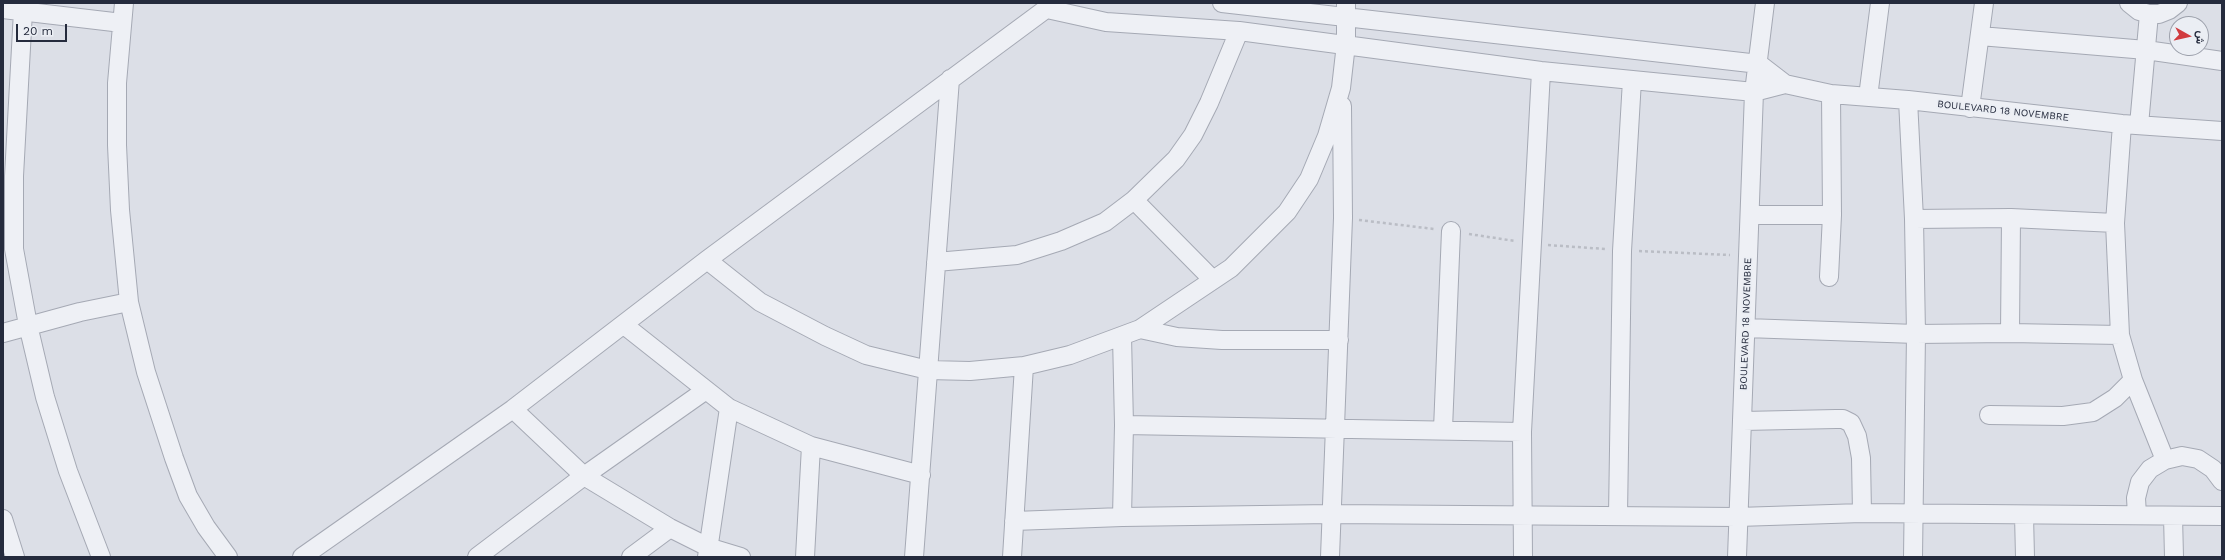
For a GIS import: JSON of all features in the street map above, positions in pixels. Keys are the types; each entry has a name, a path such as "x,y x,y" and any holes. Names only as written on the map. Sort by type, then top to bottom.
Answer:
{"street":[{"path":"124,3 117,83 117,145 120,210 129,302 146,372 188,496 206,527 228,557"},
{"path":"1222,3 1346,9 1759,64 1785,84"},
{"name":"BOULEVARD 18 NOVEMBRE","path":"1736,557 1751,215 1754,92 1759,64 1766,3"},
{"path":"1868,97 1880,3"},
{"path":"1970,108 1984,3"},
{"path":"2129,3 2139,11 2149,14 2159,14 2169,10 2178,3"},
{"path":"302,557 513,409 707,260 950,79 1051,6 1106,22 1239,31 1541,70 1632,80 1754,92 1785,84"},
{"path":"3,9 122,23"},
{"path":"1330,557 1343,218 1341,88 1346,44 1346,9"},
{"path":"23,11 8,176 14,249 28,325 45,397 68,471 101,557"},
{"path":"2139,125 2149,14"},
{"path":"936,262 1017,255 1060,241 1105,222 1134,200 1176,159 1193,135 1209,103 1239,31"},
{"path":"1980,36 2146,50 2222,61"},
{"path":"1523,557 1522,432 1541,70"},
{"path":"914,557 950,79"},
{"path":"1618,516 1622,251 1632,80"},
{"name":"BOULEVARD 18 NOVEMBRE","path":"1785,84 1831,94 1908,100 2122,124 2222,131"},
{"path":"707,260 760,302 819,333 866,355 928,370 970,371 1024,366 1070,355 1140,329 1231,268 1287,212 1309,179 1327,136 1341,88"},
{"path":"1829,277 1832,215 1831,94"},
{"path":"1908,100 1914,219 1916,334 1913,557"},
{"path":"2122,124 2115,223 2120,335 2133,380 2165,460"},
{"path":"1134,200 1213,280"},
{"path":"1751,215 1832,215"},
{"path":"1914,219 2011,218 2115,223"},
{"path":"2010,333 2011,218"},
{"path":"1443,429 1451,231"},
{"path":"3,333 28,325 129,302"},
{"path":"624,325 729,408 811,446 921,475"},
{"path":"1746,328 1916,334 2010,333 2120,335"},
{"path":"1140,329 1177,337 1222,340 1339,340"},
{"path":"1122,336 1124,424 1122,517"},
{"path":"1012,557 1024,366"},
{"path":"1989,415 2063,416 2093,412 2115,398 2133,380"},
{"path":"477,557 584,476 706,390"},
{"path":"708,552 729,408"},
{"path":"513,409 584,476 708,552 741,557"},
{"path":"1742,421 1843,419 1851,423 1857,436 1861,458 1862,513"},
{"path":"1124,424 1443,429 1522,432"},
{"path":"805,557 811,446"},
{"path":"2137,515 2136,498 2140,482 2150,469 2165,460 2182,456 2198,459 2213,469 2222,481"},
{"path":"1014,521 1122,517 1332,514 1738,517 1862,513 2222,516"},
{"path":"2024,515 2025,557"},
{"path":"2173,516 2174,557"},
{"path":"3,518 16,557"},
{"path":"631,557 670,528"}]}
